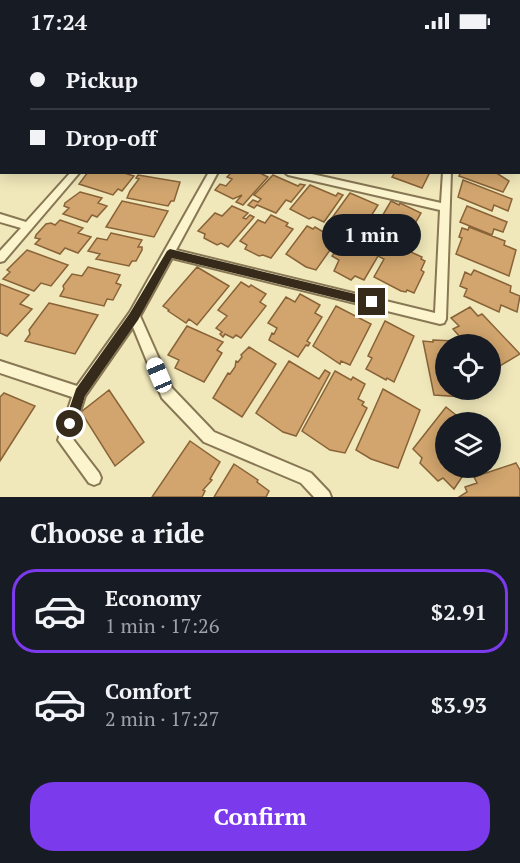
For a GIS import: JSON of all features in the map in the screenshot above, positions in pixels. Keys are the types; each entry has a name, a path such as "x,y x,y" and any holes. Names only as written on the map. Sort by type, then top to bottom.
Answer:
{"lane":[{"path":"0,258 74,174"},
{"path":"94,478 65,440 80,393 134,316 213,174"},
{"path":"297,174 446,208"},
{"path":"170,253 440,318 447,174"},
{"path":"0,218 28,226"},
{"path":"134,316 167,393 209,437 306,478 324,497"},
{"path":"0,366 80,393"}],"building":[{"path":"86,174 134,176 122,191 118,189 113,195 79,184"},
{"path":"230,174 262,174 268,177 243,205 236,202 242,195 233,199 215,190 220,184 226,186 232,179 227,177"},
{"path":"394,174 429,174 422,188 392,177"},
{"path":"460,174 498,174 509,181 503,192 459,176"},
{"path":"138,175 180,182 174,201 171,201 168,206 127,198 139,179 136,178"},
{"path":"273,175 298,186 305,185 291,202 286,200 276,213 257,205 254,208 248,205 253,200 258,202 261,199 254,195"},
{"path":"463,180 512,199 508,211 494,205 492,211 458,197"},
{"path":"310,185 336,196 338,193 343,195 324,222 313,217 309,219 290,209"},
{"path":"80,192 102,198 98,203 107,206 97,217 92,215 87,222 63,214 69,208 64,206 65,203"},
{"path":"350,193 378,205 361,232 336,222 335,225 329,222"},
{"path":"122,201 168,211 154,237 106,227"},
{"path":"391,201 421,213 405,241 399,238 397,241 374,230"},
{"path":"232,206 248,213 243,218 246,219 250,215 254,217 228,247 221,243 217,245 204,238 205,234 198,231 215,213 222,216"},
{"path":"467,206 507,222 503,232 494,229 492,235 460,222"},
{"path":"271,215 288,223 286,226 293,229 271,258 259,256 245,249 247,245 240,241 258,220 265,223"},
{"path":"60,220 83,228 78,233 91,237 78,253 65,248 60,254 35,244 40,239 35,238 36,235 46,224 55,225"},
{"path":"307,226 313,229 315,227 337,240 316,270 306,267 286,254"},
{"path":"469,227 505,241 504,245 516,250 509,276 456,254 462,238 459,237 462,228 468,230"},
{"path":"111,233 142,240 138,247 142,247 142,250 136,261 132,261 129,266 96,259 100,254 88,251 97,238 107,240"},
{"path":"348,233 375,244 370,251 373,253 377,247 387,254 391,246 422,257 421,259 425,261 421,270 424,272 414,293 407,290 406,292 401,291 374,277 384,259 378,256 364,280 355,276 351,280 334,271 339,260 332,256"},
{"path":"27,250 68,265 51,286 41,283 34,291 3,279 10,272 7,270"},
{"path":"88,267 120,275 116,283 121,285 113,300 107,299 104,306 60,296 64,289 63,286 72,274 82,276"},
{"path":"197,267 229,286 197,325 189,319 186,323 163,306"},
{"path":"474,270 511,286 510,292 520,296 517,312 501,305 499,312 464,296 467,289 460,286 465,272 471,275"},
{"path":"241,282 266,294 260,302 266,306 241,338 236,335 233,338 225,334 223,337 220,334 222,332 216,328 227,316 218,310"},
{"path":"0,284 29,295 20,304 32,309 7,336 0,333"},
{"path":"300,294 320,305 315,313 322,317 307,341 310,343 298,357 269,340 277,328 268,323 286,297 295,302"},
{"path":"49,303 98,315 75,354 25,341 30,334 29,330"},
{"path":"336,306 371,324 350,365 341,361 340,364 313,346"},
{"path":"470,307 478,316 482,314 501,334 457,334 453,329 459,326 451,318"},
{"path":"385,321 414,336 394,382 366,369 372,358 368,356"},
{"path":"187,326 223,342 217,350 222,353 204,382 175,368 179,360 168,355"},
{"path":"501,334 520,354 501,365"},
{"path":"435,340 435,395 423,341"},
{"path":"249,347 276,364 242,417 213,398 228,373 230,374 235,367 236,361 238,362"},
{"path":"289,361 319,379 325,370 330,373 296,436 283,432 256,413"},
{"path":"335,371 351,380 353,377 365,384 358,399 364,402 362,405 367,408 345,453 330,450 302,431"},
{"path":"383,389 420,410 398,468 371,459 356,450"},
{"path":"109,390 144,442 115,466 81,412"},
{"path":"4,393 35,406 0,461 0,397"},
{"path":"446,407 452,412 442,412"},
{"path":"435,421 435,478 420,463 422,458 413,449"},
{"path":"190,441 220,462 210,479 212,480 203,490 205,491 202,497 152,497"},
{"path":"516,463 520,470 520,497 459,497 467,492 465,487 477,483 474,478 501,478 501,468"},
{"path":"234,464 258,480 257,482 269,491 266,497 214,497"},
{"path":"443,478 461,478 454,489"}],"route":[{"path":"70,424 80,393 134,316 170,253 372,302"}]}
